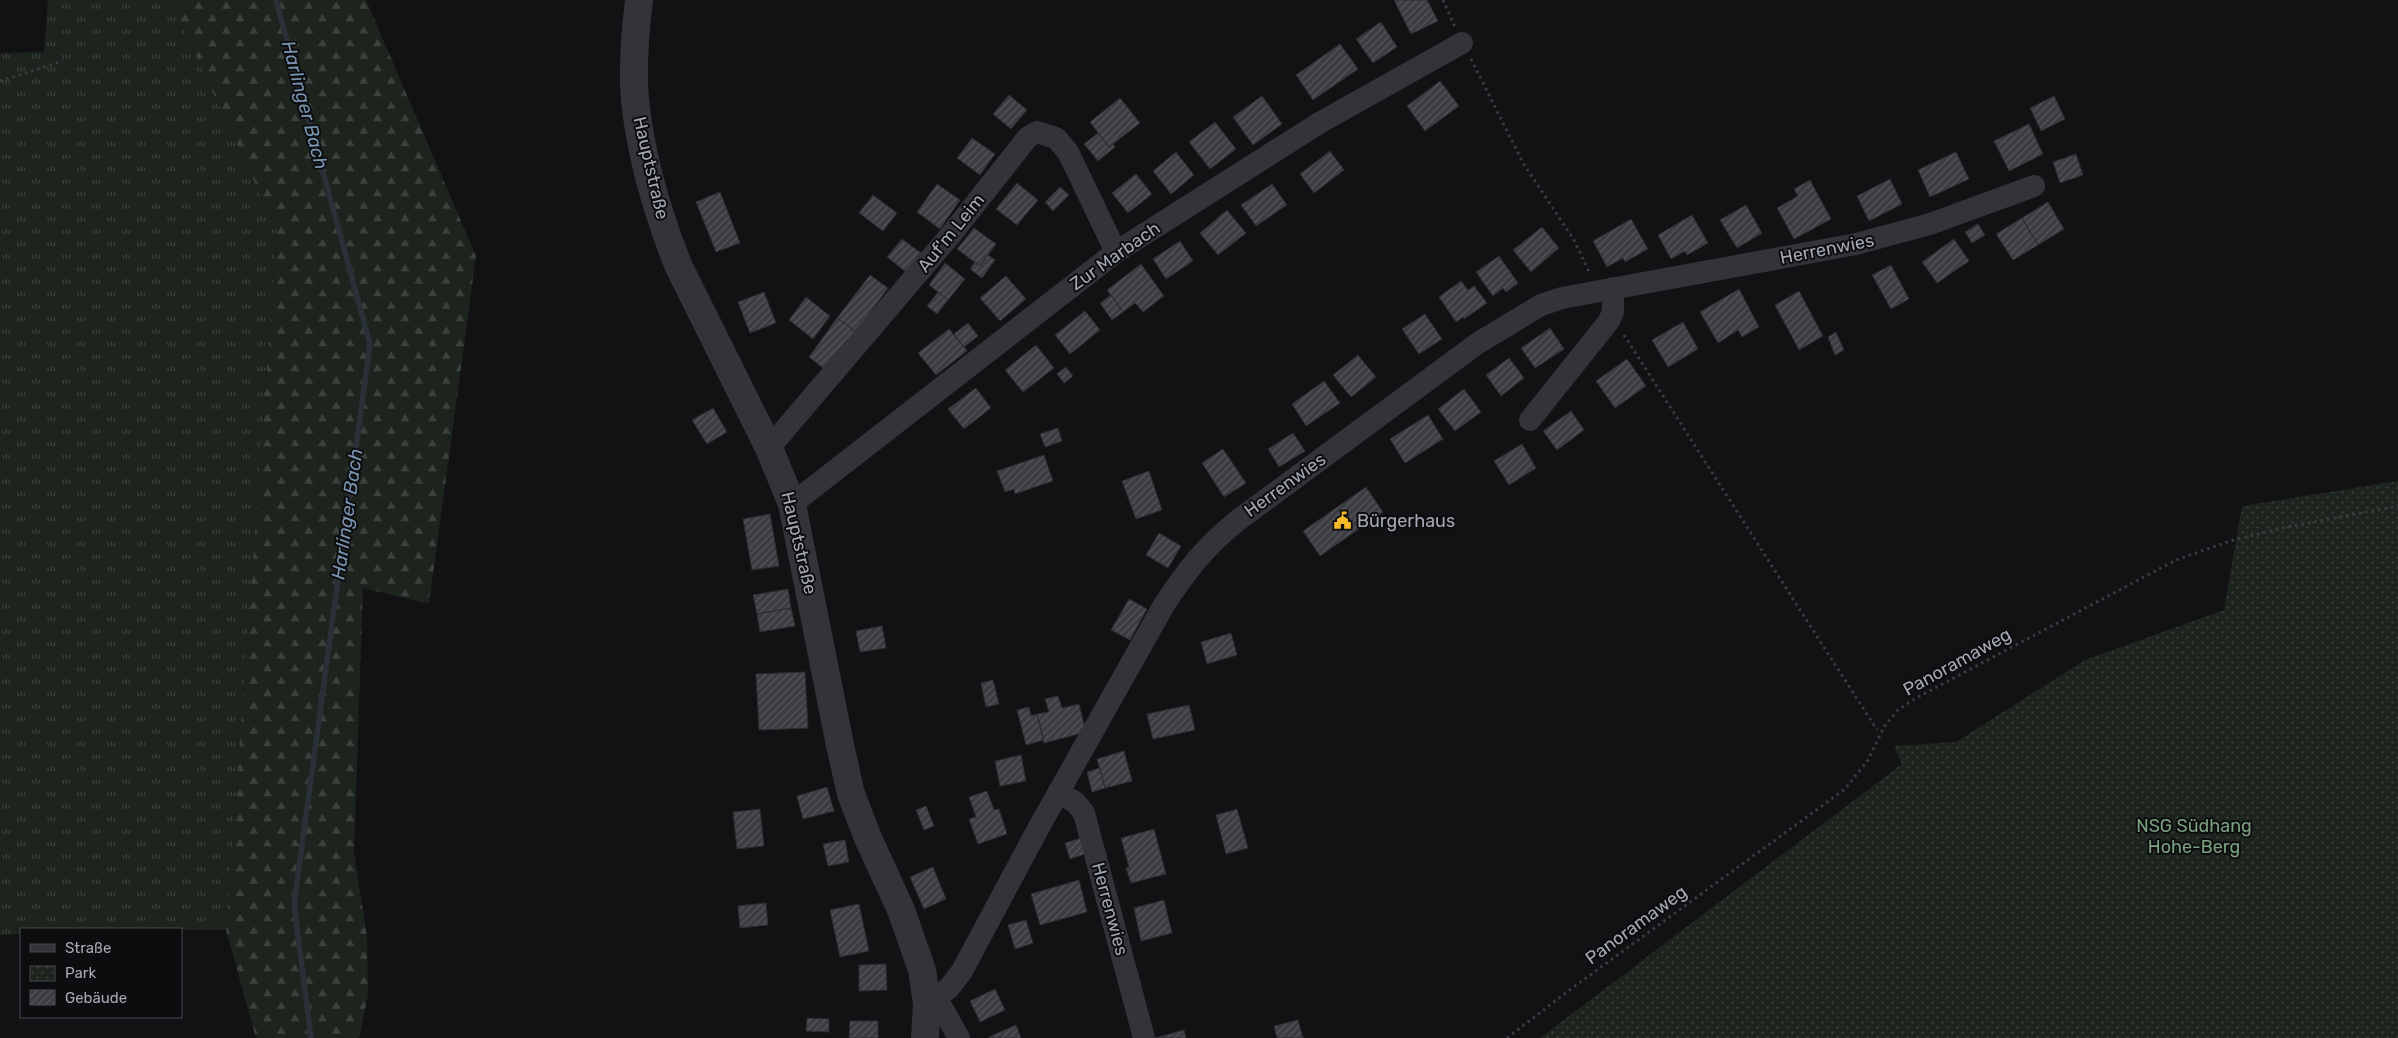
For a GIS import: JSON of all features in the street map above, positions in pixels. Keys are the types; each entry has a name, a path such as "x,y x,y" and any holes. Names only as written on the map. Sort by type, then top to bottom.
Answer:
{"street":[{"name":"Hauptstraße","path":"639,0 634,62 635,100 650,177 659,211 679,267 769,448 792,504 851,794 868,838 901,910 932,1001 925,1038"},
{"name":"Zur Marbach","path":"792,504 1116,252 1321,122 1462,43"},
{"name":"Auf'm Leim","path":"769,448 947,239 1028,137 1037,132 1056,138 1068,152 1116,252"},
{"name":"Herrenwies","path":"932,1001 949,988 962,971 1058,793 1164,605 1187,570 1212,542 1478,343 1541,305 1562,298 1894,236 2034,186"},
{"path":"1530,420 1608,321 1613,312 1605,290"},
{"name":"Herrenwies","path":"1058,793 1075,802 1084,813 1144,1038"},
{"path":"932,1001 959,1038"}],"path":[{"path":"1442,0 1523,163 1605,290"},
{"path":"0,81 63,61"},
{"path":"1608,321 1620,330 1877,730"},
{"name":"Panoramaweg","path":"1507,1038 1578,983 1845,789 1868,760 1884,727 1898,710 1916,698 2176,560 2230,541 2283,528 2398,506"}],"green space":[{"path":"48,0 174,0 182,26 277,230 226,930 182,930 182,928 20,928 20,934 0,935 0,53 44,52"},
{"path":"174,0 366,0 476,256 429,604 363,588 354,852 367,936 368,995 359,1038 256,1038 226,930 277,230 182,26"},
{"name":"NSG Südhang Hohe-Berg","path":"2398,481 2398,1038 1540,1038 1902,764 1894,746 1956,742 2085,660 2224,610 2242,506"}],"building":[{"path":"1394,0 1427,0 1438,21 1411,34"},
{"path":"1381,22 1397,47 1373,63 1356,39"},
{"path":"1340,44 1358,69 1313,100 1296,75"},
{"path":"1440,81 1459,106 1425,131 1407,106"},
{"path":"1009,95 1027,110 1011,129 993,114"},
{"path":"1262,96 1282,124 1253,145 1233,117"},
{"path":"2054,96 2065,119 2041,131 2030,108"},
{"path":"1120,98 1140,123 1109,147 1090,122"},
{"path":"1215,122 1236,149 1210,169 1189,142"},
{"path":"2029,124 2043,154 2009,171 1994,141"},
{"path":"1098,133 1109,147 1113,144 1115,147 1098,161 1084,144"},
{"path":"972,138 995,154 980,175 957,158"},
{"path":"1330,151 1344,170 1314,193 1300,174"},
{"path":"1176,152 1194,175 1171,194 1153,171"},
{"path":"1956,152 1969,179 1930,197 1918,170"},
{"path":"2076,154 2083,175 2060,183 2053,162"},
{"path":"1136,174 1152,194 1128,213 1112,193"},
{"path":"1890,179 1902,204 1869,221 1857,196"},
{"path":"1810,180 1831,219 1794,239 1777,208 1798,196 1794,189"},
{"path":"1017,183 1038,200 1017,225 996,209"},
{"path":"937,184 960,200 940,229 917,212"},
{"path":"1272,184 1287,205 1256,226 1241,205"},
{"path":"1060,187 1069,195 1053,211 1045,202"},
{"path":"720,192 740,243 716,252 696,202"},
{"path":"873,195 897,213 883,231 859,213"},
{"path":"2048,202 2064,229 2038,245 2022,218"},
{"path":"1746,205 1762,233 1737,248 1720,220"},
{"path":"1227,210 1246,233 1218,255 1200,233"},
{"path":"1692,215 1708,243 1687,255 1685,251 1671,259 1658,235"},
{"path":"2022,218 2038,245 2013,260 1996,234"},
{"path":"1631,219 1648,249 1625,262 1623,258 1607,267 1593,241"},
{"path":"1978,224 1985,235 1972,243 1965,232"},
{"path":"1542,227 1559,248 1531,272 1513,250"},
{"path":"974,228 996,244 980,266 957,249"},
{"path":"902,239 921,253 906,272 887,257"},
{"path":"1954,239 1969,261 1937,283 1922,262"},
{"path":"1180,241 1193,261 1166,279 1153,259"},
{"path":"988,255 995,260 982,278 970,269 975,262 980,266"},
{"path":"1499,256 1518,283 1506,292 1503,288 1493,296 1476,272"},
{"path":"945,263 965,279 948,300 929,285"},
{"path":"1141,264 1164,296 1143,312 1135,303 1123,312 1107,290"},
{"path":"1891,265 1909,299 1891,309 1872,275"},
{"path":"870,275 888,288 856,332 837,318"},
{"path":"1006,276 1026,299 1000,321 980,298"},
{"path":"1461,281 1468,290 1474,286 1487,303 1464,319 1463,317 1456,322 1439,297"},
{"path":"1739,289 1759,327 1742,337 1738,330 1718,343 1700,312"},
{"path":"1799,291 1823,336 1799,350 1775,305"},
{"path":"764,292 776,323 750,333 738,302"},
{"path":"938,292 948,300 937,314 927,306"},
{"path":"1111,295 1123,312 1112,320 1100,303"},
{"path":"806,297 830,316 813,339 789,320"},
{"path":"1085,311 1100,330 1070,354 1055,335"},
{"path":"1425,314 1442,339 1419,354 1402,329"},
{"path":"837,318 856,332 827,371 809,357"},
{"path":"1683,322 1698,349 1668,367 1652,340"},
{"path":"968,323 978,336 964,347 954,334"},
{"path":"1550,328 1564,349 1535,368 1521,348"},
{"path":"949,329 967,351 936,375 918,353"},
{"path":"1836,332 1844,350 1835,355 1828,337"},
{"path":"1036,345 1054,368 1023,392 1005,370"},
{"path":"1358,355 1376,377 1351,397 1333,375"},
{"path":"1509,358 1524,378 1501,396 1486,375"},
{"path":"1627,359 1646,386 1615,408 1596,381"},
{"path":"1066,367 1073,376 1064,383 1057,374"},
{"path":"1324,381 1340,403 1306,426 1292,404"},
{"path":"976,388 991,408 964,429 948,409"},
{"path":"1464,389 1481,412 1455,431 1438,409"},
{"path":"713,408 727,432 707,444 692,420"},
{"path":"1571,411 1584,430 1557,450 1543,431"},
{"path":"1428,415 1443,439 1405,463 1390,439"},
{"path":"1058,428 1062,441 1045,447 1040,434"},
{"path":"1293,433 1305,451 1279,467 1268,449"},
{"path":"1522,444 1536,468 1509,485 1494,461"},
{"path":"1223,449 1246,483 1224,497 1202,463"},
{"path":"1044,455 1053,481 1015,494 1014,489 1005,492 997,471"},
{"path":"1149,471 1162,510 1136,519 1122,481"},
{"name":"Bürgerhaus","path":"1366,487 1383,512 1320,556 1303,531"},
{"path":"770,514 779,566 752,570 743,519"},
{"path":"1159,533 1181,546 1168,568 1146,555"},
{"path":"788,589 791,608 757,614 753,595"},
{"path":"1129,599 1147,609 1130,640 1111,630"},
{"path":"791,608 795,626 760,632 757,614"},
{"path":"882,626 886,648 860,652 856,631"},
{"path":"1231,633 1237,655 1207,664 1201,642"},
{"path":"805,672 808,728 759,730 756,674"},
{"path":"993,680 999,704 986,707 981,683"},
{"path":"1058,696 1062,708 1079,704 1086,732 1044,743 1037,714 1049,712 1045,699"},
{"path":"1189,705 1195,730 1153,739 1147,714"},
{"path":"1029,707 1031,716 1037,714 1044,740 1026,745 1017,710"},
{"path":"1124,751 1132,781 1105,788 1097,759"},
{"path":"1021,755 1026,781 1000,786 995,761"},
{"path":"1100,768 1105,788 1092,792 1087,772"},
{"path":"827,787 834,811 803,819 797,796"},
{"path":"987,791 994,810 999,809 1007,834 978,844 969,819 976,817 969,797"},
{"path":"926,806 934,826 924,830 916,810"},
{"path":"760,809 764,846 737,849 733,812"},
{"path":"1237,809 1248,848 1226,854 1216,815"},
{"path":"1154,829 1166,874 1131,883 1126,868 1129,867 1121,838"},
{"path":"1081,838 1085,854 1070,859 1065,843"},
{"path":"845,840 849,862 828,866 823,844"},
{"path":"933,867 946,899 924,909 910,877"},
{"path":"1079,880 1087,912 1040,925 1031,894"},
{"path":"1164,900 1172,933 1141,941 1134,908"},
{"path":"766,903 768,925 740,928 738,906"},
{"path":"859,904 869,951 840,957 830,910"},
{"path":"1026,920 1033,943 1015,949 1008,925"},
{"path":"886,964 887,990 859,991 859,965"},
{"path":"995,989 1005,1010 980,1022 970,1001"},
{"path":"807,1018 829,1019 829,1032 806,1031"},
{"path":"1298,1020 1303,1038 1277,1038 1274,1026"},
{"path":"850,1021 878,1021 878,1038 849,1038"},
{"path":"1016,1025 1021,1038 989,1038 989,1037"},
{"path":"1184,1030 1186,1038 1155,1038"}],"waterway":[{"name":"Harlinger Bach","path":"276,0 370,344 294,904 311,1038"}],"place":[{"name":"Bürgerhaus","path":"1343,521"}]}
